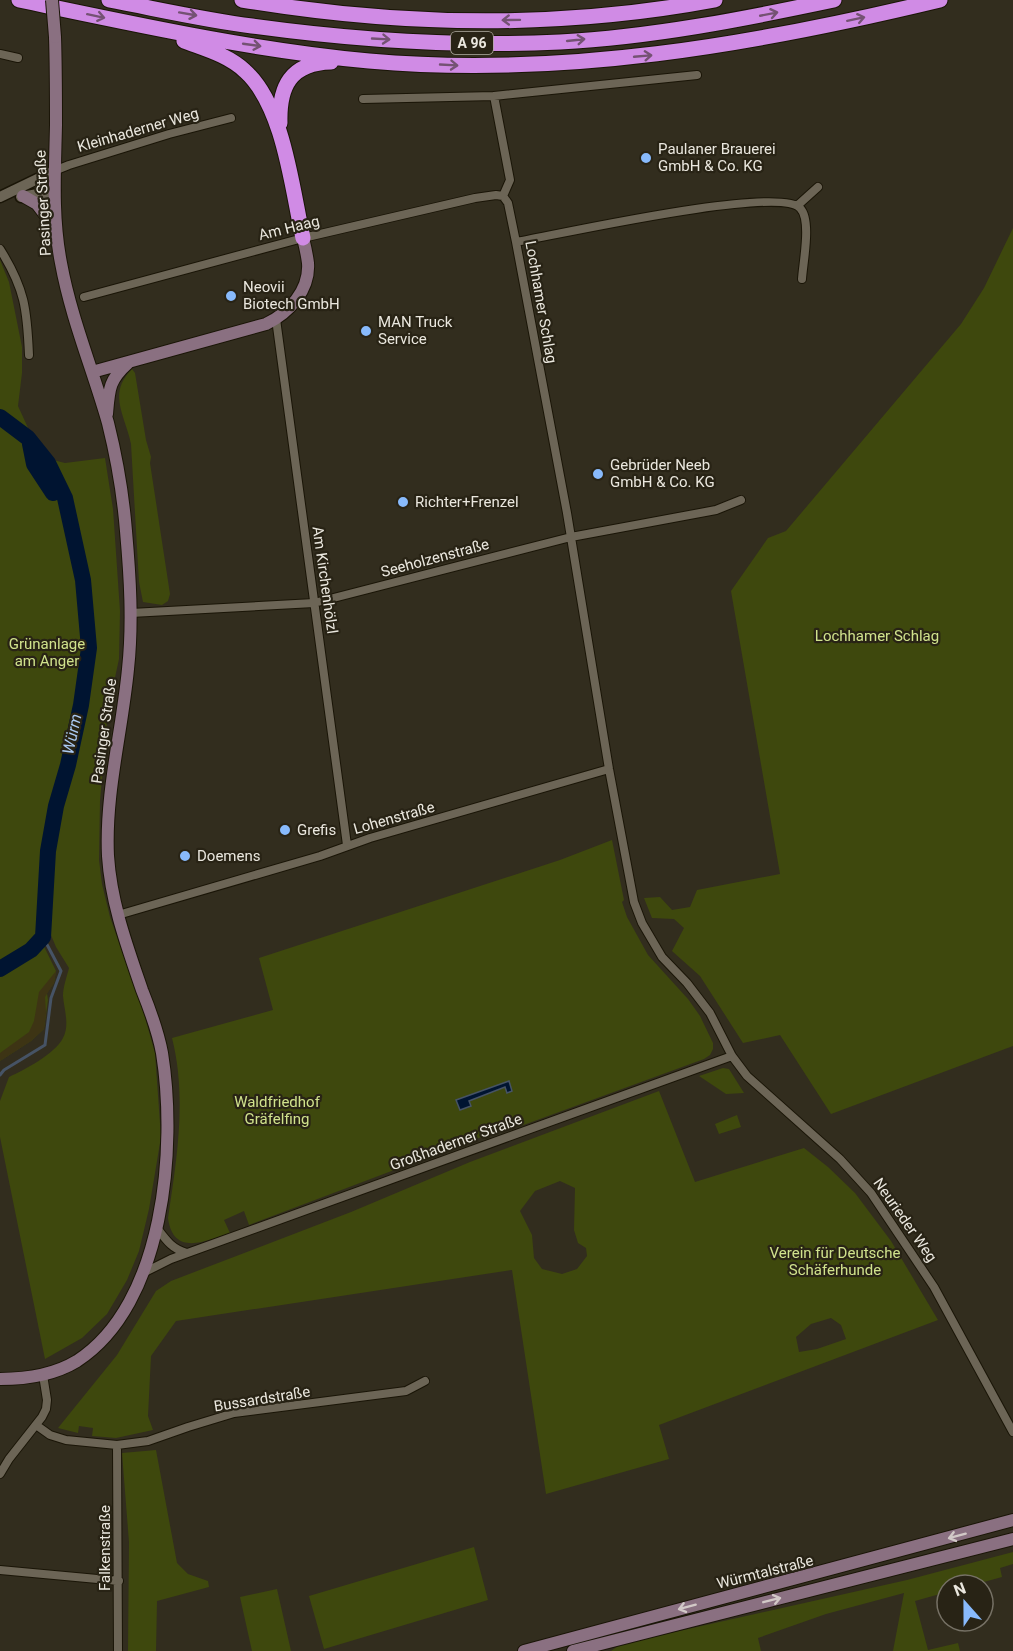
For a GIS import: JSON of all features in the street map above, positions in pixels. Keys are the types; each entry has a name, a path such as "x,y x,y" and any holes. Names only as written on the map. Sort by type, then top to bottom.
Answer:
{"highway":[{"path":"19,0 235,43 369,61 455,66 508,66 655,55 767,37 940,0"},
{"name":"A 96","path":"110,0 250,26 348,37 499,44 563,42 650,33 834,0"},
{"name":"A 96","path":"242,0 356,15 454,20 558,19 715,0"},
{"path":"153,28 217,53 244,70 263,92 280,135 303,238"},
{"path":"280,135 279,105 282,91 300,69 313,64 369,61"}],"main road":[{"name":"Pasinger Straße","path":"0,1379 43,1375 75,1362 104,1336 128,1302 143,1273 157,1228 166,1175 167,1137 162,1052 118,915 111,882 107,826 129,667 131,613 121,484 107,421 70,302 60,261 54,171 55,37 52,0"},
{"path":"23,196 37,204 57,230"},
{"path":"92,372 266,324 276,319 295,302 306,282 308,264 303,238"},
{"path":"107,421 111,384 118,372 128,363"},
{"name":"Würmtalstraße","path":"524,1651 1013,1520"},
{"name":"Würmtalstraße","path":"573,1651 1013,1539"}],"street":[{"path":"0,54 18,58"},
{"path":"363,99 494,96 697,75"},
{"name":"Lochhamer Schlag","path":"494,96 510,180 503,196 508,203 516,242 571,537 609,769 634,902 642,923 662,957 687,983 710,1013 732,1056"},
{"name":"Kleinhaderner Weg","path":"54,171 169,134 231,118"},
{"path":"0,198 54,171"},
{"path":"798,205 818,187"},
{"path":"0,198 55,191"},
{"name":"Am Haag","path":"84,297 303,238 475,198 503,196"},
{"path":"516,242 723,205 772,201 798,205 803,210 807,222 802,279"},
{"path":"0,249 17,279 24,298 29,355"},
{"name":"Am Kirchenhölzl","path":"276,319 347,845"},
{"name":"Seeholzenstraße","path":"131,613 314,603 571,537 716,510 741,500"},
{"name":"Lohenstraße","path":"118,915 320,856 347,845 609,769"},
{"name":"Großhaderner Straße","path":"143,1273 188,1253 732,1056"},
{"name":"Neurieder Weg","path":"732,1056 747,1077 840,1159 871,1193 934,1287 1013,1432"},
{"path":"157,1228 170,1244 188,1253"},
{"path":"0,1474 46,1408 43,1375"},
{"name":"Bussardstraße","path":"36,1425 66,1440 117,1445 148,1441 188,1426 234,1413 406,1391 425,1381"},
{"name":"Falkenstraße","path":"117,1445 118,1651"},
{"path":"0,1570 119,1581"}],"green space":[{"name":"Lochhamer Schlag","path":"1013,228 1013,1046 831,1114 780,1035 743,1043 700,976 672,951 684,928 674,919 652,918 644,898 660,897 672,910 690,907 697,890 780,874 731,591 768,538 786,531 961,324 984,288"},
{"name":"Grünanlage am Anger","path":"0,260 9,282 22,347 18,406 29,430 53,460 65,463 105,458 113,509 120,611 119,659 108,710 100,801 99,860 110,917 144,1014 155,1053 161,1137 149,1209 139,1251 127,1280 107,1314 82,1338 45,1359 0,1137 0,1101 9,1077 46,1056 63,1038 66,1022 63,993 69,968 48,928 53,880 42,876 37,932 56,971 54,983 47,993 44,1029 31,1041 0,1061"},
{"path":"132,369 135,373 151,457 150,463 170,594 168,601 162,605 143,602 139,582 131,444 119,396 120,387"},
{"name":"Waldfriedhof Gräfelfing","path":"612,840 624,900 622,902 627,917 648,955 688,999 700,1016 713,1043 710,1055 518,1127 516,1124 249,1225 244,1211 224,1220 230,1233 191,1243 176,1238 168,1218 180,1105 177,1060 172,1038 273,1010 259,958 560,860"},
{"path":"723,1068 729,1069 744,1093 726,1094 699,1076"},
{"name":"Verein für Deutsche Schäferhunde","path":"659,1091 695,1182 804,1148 828,1167 855,1193 891,1241 938,1320 659,1425 669,1459 546,1494 512,1270 176,1321 151,1356 148,1416 153,1430 116,1438 92,1436 93,1428 79,1426 78,1433 58,1428 117,1355 156,1291 171,1281 351,1212 470,1162","holes":["560,1181 575,1188 574,1230 578,1243 586,1248 587,1256 577,1269 562,1274 542,1269 534,1258 532,1235 520,1211 535,1191","831,1318 841,1325 846,1339 817,1349 799,1352 796,1337 811,1324"]},
{"path":"737,1115 741,1127 719,1134 715,1124"},
{"path":"156,1450 177,1563 188,1574 208,1581 209,1587 157,1601 156,1651 128,1651 129,1542 122,1453"},
{"path":"474,1547 488,1600 324,1649 309,1596"},
{"path":"1013,1552 1013,1564 1000,1568 1002,1577 995,1579 995,1573 935,1573 935,1595 915,1601 928,1650 958,1643 960,1651 893,1651 904,1593 826,1614 758,1638 761,1651 611,1651 621,1644 907,1580"},
{"path":"277,1589 291,1651 252,1651 240,1597"}],"sand":[{"path":"56,971 54,983 45,997 44,1029 31,1041 0,1061 0,1053 29,1032 34,1021 39,992"}],"water":[{"path":"509,1081 512,1091 507,1093 505,1087 469,1101 471,1106 460,1110 456,1100"}],"waterway":[{"name":"Würm","path":"0,417 28,438 48,463 65,498 83,580 89,648 81,705 56,806 48,851 43,937 31,950 0,969"},
{"name":"Würm","path":"30,444 34,464 53,493"},
{"name":"Würm","path":"0,1075 4,1070 45,1045 51,998 61,971 43,937"}],"place":[{"name":"Paulaner Brauerei GmbH & Co. KG","path":"646,158"},
{"name":"Neovii Biotech GmbH","path":"231,296"},
{"name":"MAN Truck Service","path":"366,331"},
{"name":"Gebrüder Neeb GmbH & Co. KG","path":"598,474"},
{"name":"Richter+Frenzel","path":"403,502"},
{"name":"Grefis","path":"285,830"},
{"name":"Doemens","path":"185,856"}]}
